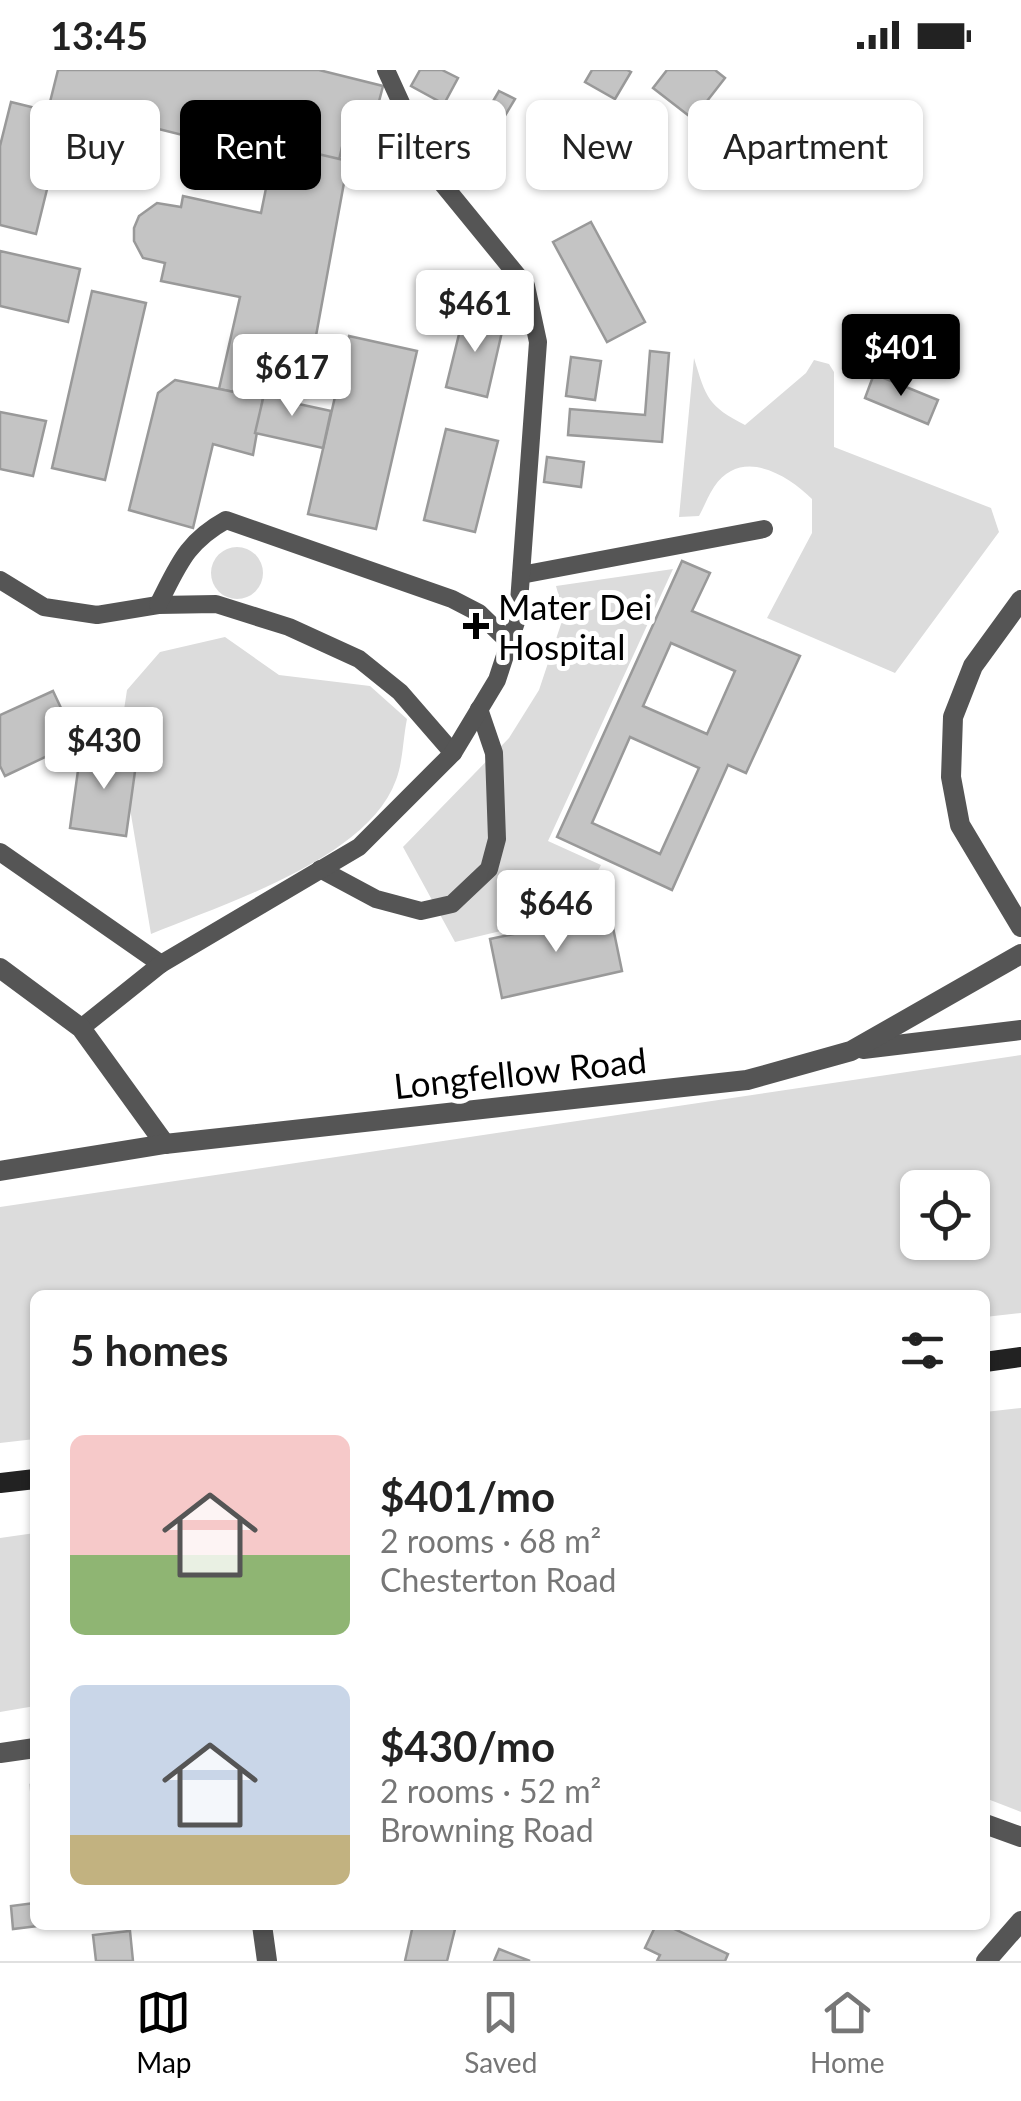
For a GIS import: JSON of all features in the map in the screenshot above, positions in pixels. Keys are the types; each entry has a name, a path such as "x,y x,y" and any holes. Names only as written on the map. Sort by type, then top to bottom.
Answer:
{"main road":[{"path":"990,1361 1021,1358"},
{"path":"0,1484 30,1480"}],"street":[{"path":"1021,600 973,666 953,717 951,777 960,825 1021,927"},
{"name":"Longfellow Road","path":"0,1171 165,1144 747,1080 851,1051 1021,954"},
{"path":"0,968 81,1028 165,1144"},
{"path":"851,1051 1021,1030"},
{"path":"0,1753 30,1749"},
{"path":"990,1826 1021,1837"},
{"path":"986,1961 1021,1921"},
{"path":"263,1930 267,1961"}],"lane":[{"path":"81,1028 160,964 359,847 453,753 497,680 518,616 538,342 526,286 432,171 386,70"},
{"path":"158,605 186,550 204,532 226,520 452,599 479,613 509,642"},
{"path":"521,576 764,529"},
{"path":"0,580 44,607 97,615 158,605 216,604 288,627 359,659 400,692 453,753"},
{"path":"320,870 376,898 421,911 452,904 488,869 497,839 494,753 479,709"},
{"path":"0,852 160,964"}],"shaded area":[{"path":"694,358 710,399 745,425 806,373 814,360 829,364 834,372 834,447 991,508 999,532 895,673 767,618 812,533 812,499 790,481 764,469 737,468 714,487 699,516 679,517"},
{"path":"237,547 256,554 263,573 256,592 237,599 218,592 211,573 218,554"},
{"path":"673,569 548,841 601,865 576,913 455,942 403,847 509,738 539,690 564,615 556,586"},
{"path":"225,637 279,675 370,686 407,719 398,773 380,808 356,833 325,856 253,893 151,934 119,743 127,690 160,652"},
{"path":"1021,1055 1021,1313 990,1316 990,1290 30,1290 30,1440 0,1443 0,1207"},
{"path":"1021,1408 1021,1812 990,1800 990,1411"},
{"path":"30,1534 30,1707 0,1712 0,1538"}],"building":[{"path":"58,70 319,70 383,86 379,100 341,100 339,160 321,156 321,100 180,100 180,134 160,129 160,100 50,100"},
{"path":"420,70 442,70 458,78 446,100 437,100 411,86"},
{"path":"592,70 631,72 615,99 585,82"},
{"path":"667,70 715,70 725,78 708,100 688,100 688,115 653,88"},
{"path":"499,91 515,99 506,114 506,100 494,100"},
{"path":"11,102 30,107 30,190 47,190 36,234 0,225 0,146"},
{"path":"321,155 341,159 343,190 305,396 266,386 263,398 219,389 240,297 161,281 165,263 143,258 134,241 139,216 157,203 181,207 183,196 261,213 266,190 321,190"},
{"path":"591,222 645,322 607,342 553,242"},
{"path":"0,251 80,269 68,322 0,306"},
{"path":"92,291 146,303 105,480 52,468"},
{"path":"464,314 504,323 487,397 446,387"},
{"path":"349,336 417,351 376,529 308,514"},
{"path":"650,351 669,353 662,442 568,435 570,409 645,415"},
{"path":"571,357 601,361 595,400 566,396"},
{"path":"874,374 938,400 928,424 865,398"},
{"path":"175,380 263,398 253,455 213,444 193,528 129,510 158,393"},
{"path":"266,386 296,393 294,403 331,411 323,448 255,433"},
{"path":"0,412 46,421 33,476 0,469"},
{"path":"446,429 498,441 475,532 424,520"},
{"path":"547,457 584,462 581,487 544,482"},
{"path":"682,561 710,573 692,611 800,656 746,773 728,765 672,890 557,837","holes":["671,643 735,671 707,734 643,706","630,737 699,768 660,854 592,823"]},
{"path":"53,691 77,742 5,776 0,766 0,715"},
{"path":"81,749 137,757 126,836 70,828"},
{"path":"610,913 622,971 502,998 490,939"},
{"path":"30,1904 30,1927 13,1929 11,1906"},
{"path":"412,1930 455,1930 447,1961 405,1961"},
{"path":"654,1930 677,1930 728,1954 725,1961 657,1961 660,1955 645,1948"},
{"path":"130,1931 133,1961 96,1961 93,1935"},
{"path":"499,1949 530,1961 494,1961"}],"place":[{"name":"Mater Dei Hospital","path":"476,626"}]}
